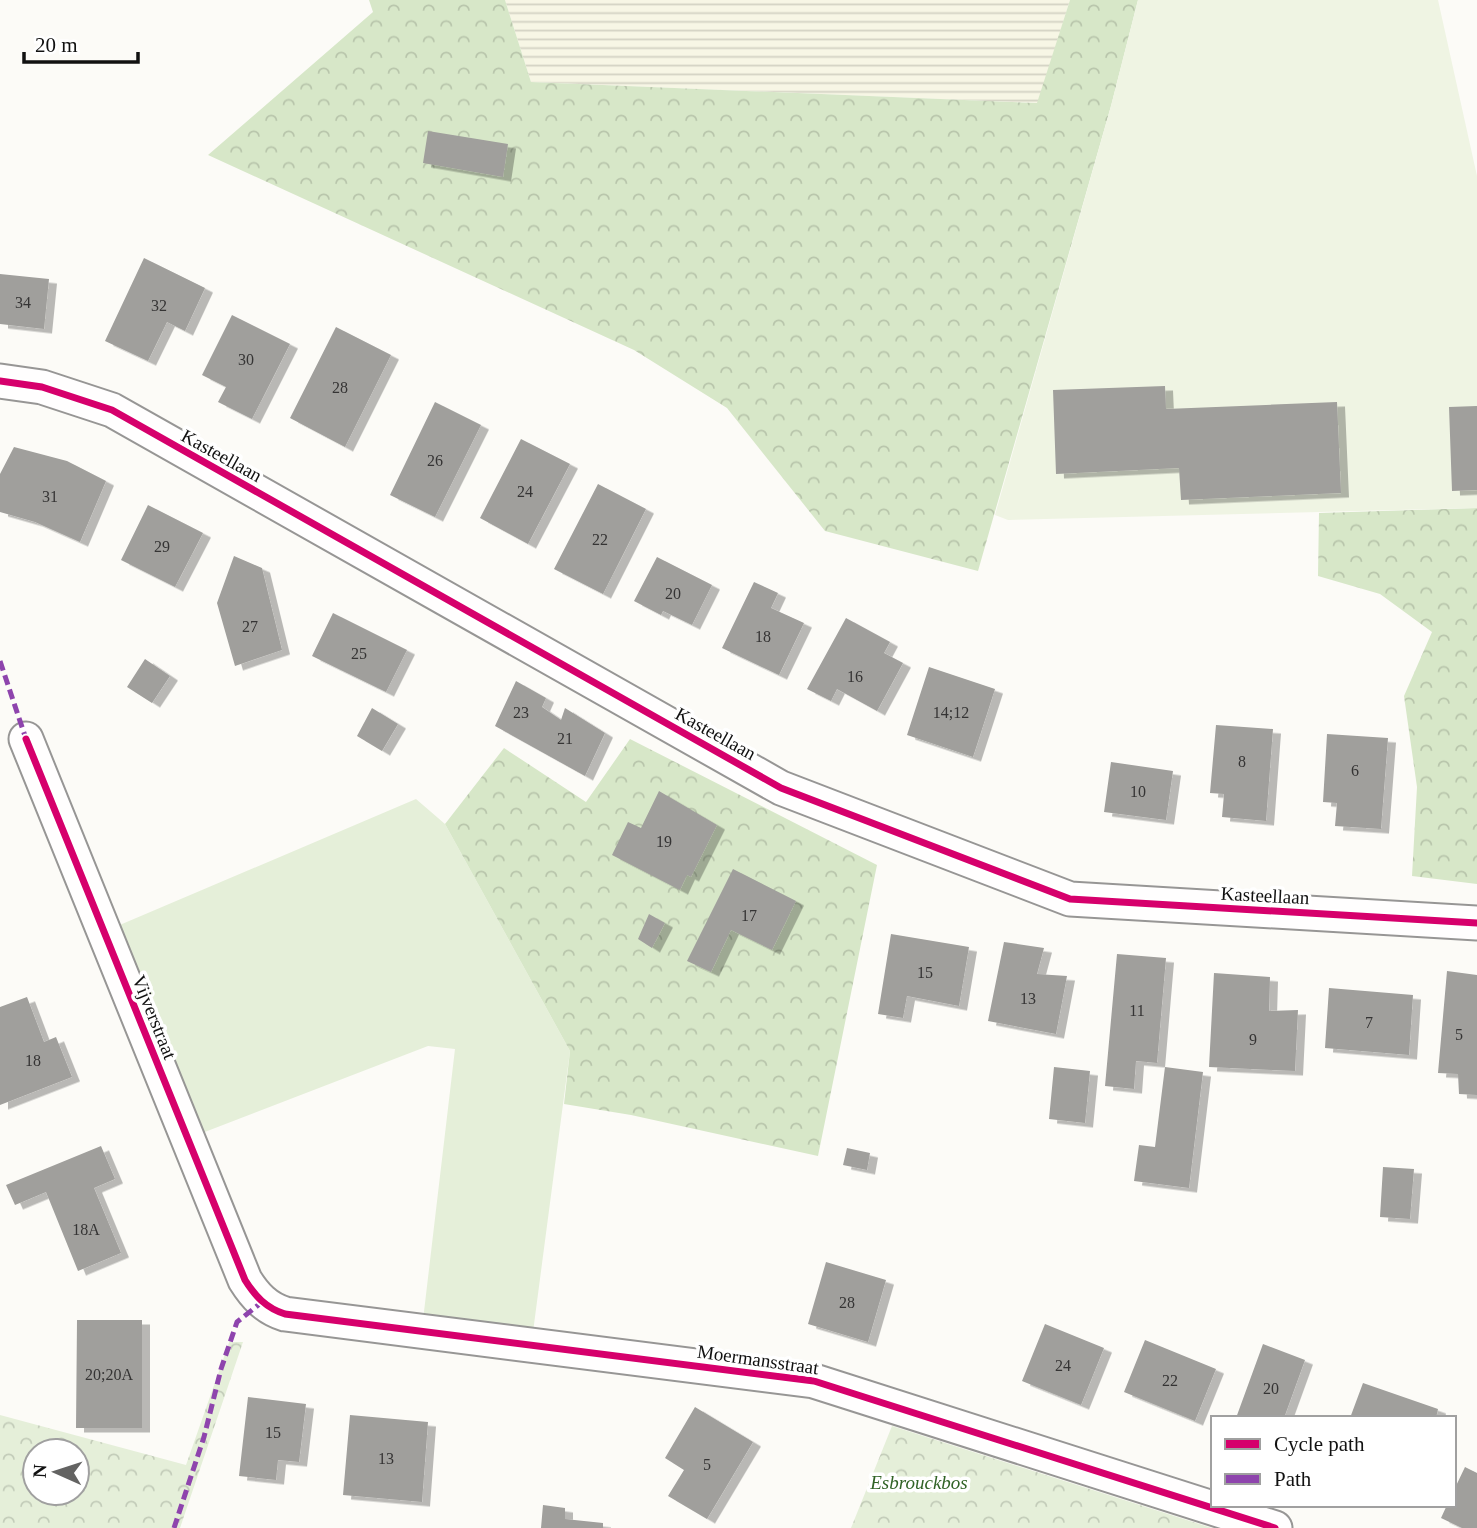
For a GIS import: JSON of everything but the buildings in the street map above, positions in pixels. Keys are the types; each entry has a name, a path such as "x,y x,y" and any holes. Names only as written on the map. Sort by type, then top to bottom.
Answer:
{"street":[{"name":"Kasteellaan","path":"0,381 42,387 112,410 781,788 1070,900 1477,923"},
{"name":"Vijverstraat","path":"26,739 244,1280 262,1302"},
{"name":"Moermansstraat","path":"262,1302 272,1310 285,1314 814,1381 1275,1528"}],"green space":[{"path":"369,0 505,0 531,82 1037,103 1070,0 1138,0 1111,106 978,571 825,531 727,408 634,350 208,155 373,12"},
{"path":"505,0 1070,0 1038,103 531,82"},
{"path":"1138,0 1438,0 1477,176 1477,508 1008,520 995,515 1111,106"},
{"path":"1477,508 1477,884 1412,876 1417,787 1404,696 1432,632 1380,594 1318,576 1319,513"},
{"path":"630,739 877,865 818,1156 631,1115 564,1104 570,1051 445,824 504,748 586,802"},
{"path":"416,799 445,824 570,1051 533,1332 423,1320 455,1049 428,1046 197,1135 115,927"},
{"path":"231,1337 233,1342 243,1342 180,1528 0,1528 0,1415 82,1437 21,1437 21,1507 91,1507 91,1439 186,1465"},
{"name":"Esbrouckbos","path":"892,1426 1212,1528 851,1528"}],"marked path":[{"path":"0,661 26,739"},
{"path":"174,1528 237,1322 262,1302"}],"cycle path":[{"path":"0,381 42,387 112,410 781,788 1070,899 1477,923"},
{"path":"26,739 245,1280 267,1305 285,1314 814,1381 1275,1528"}]}
